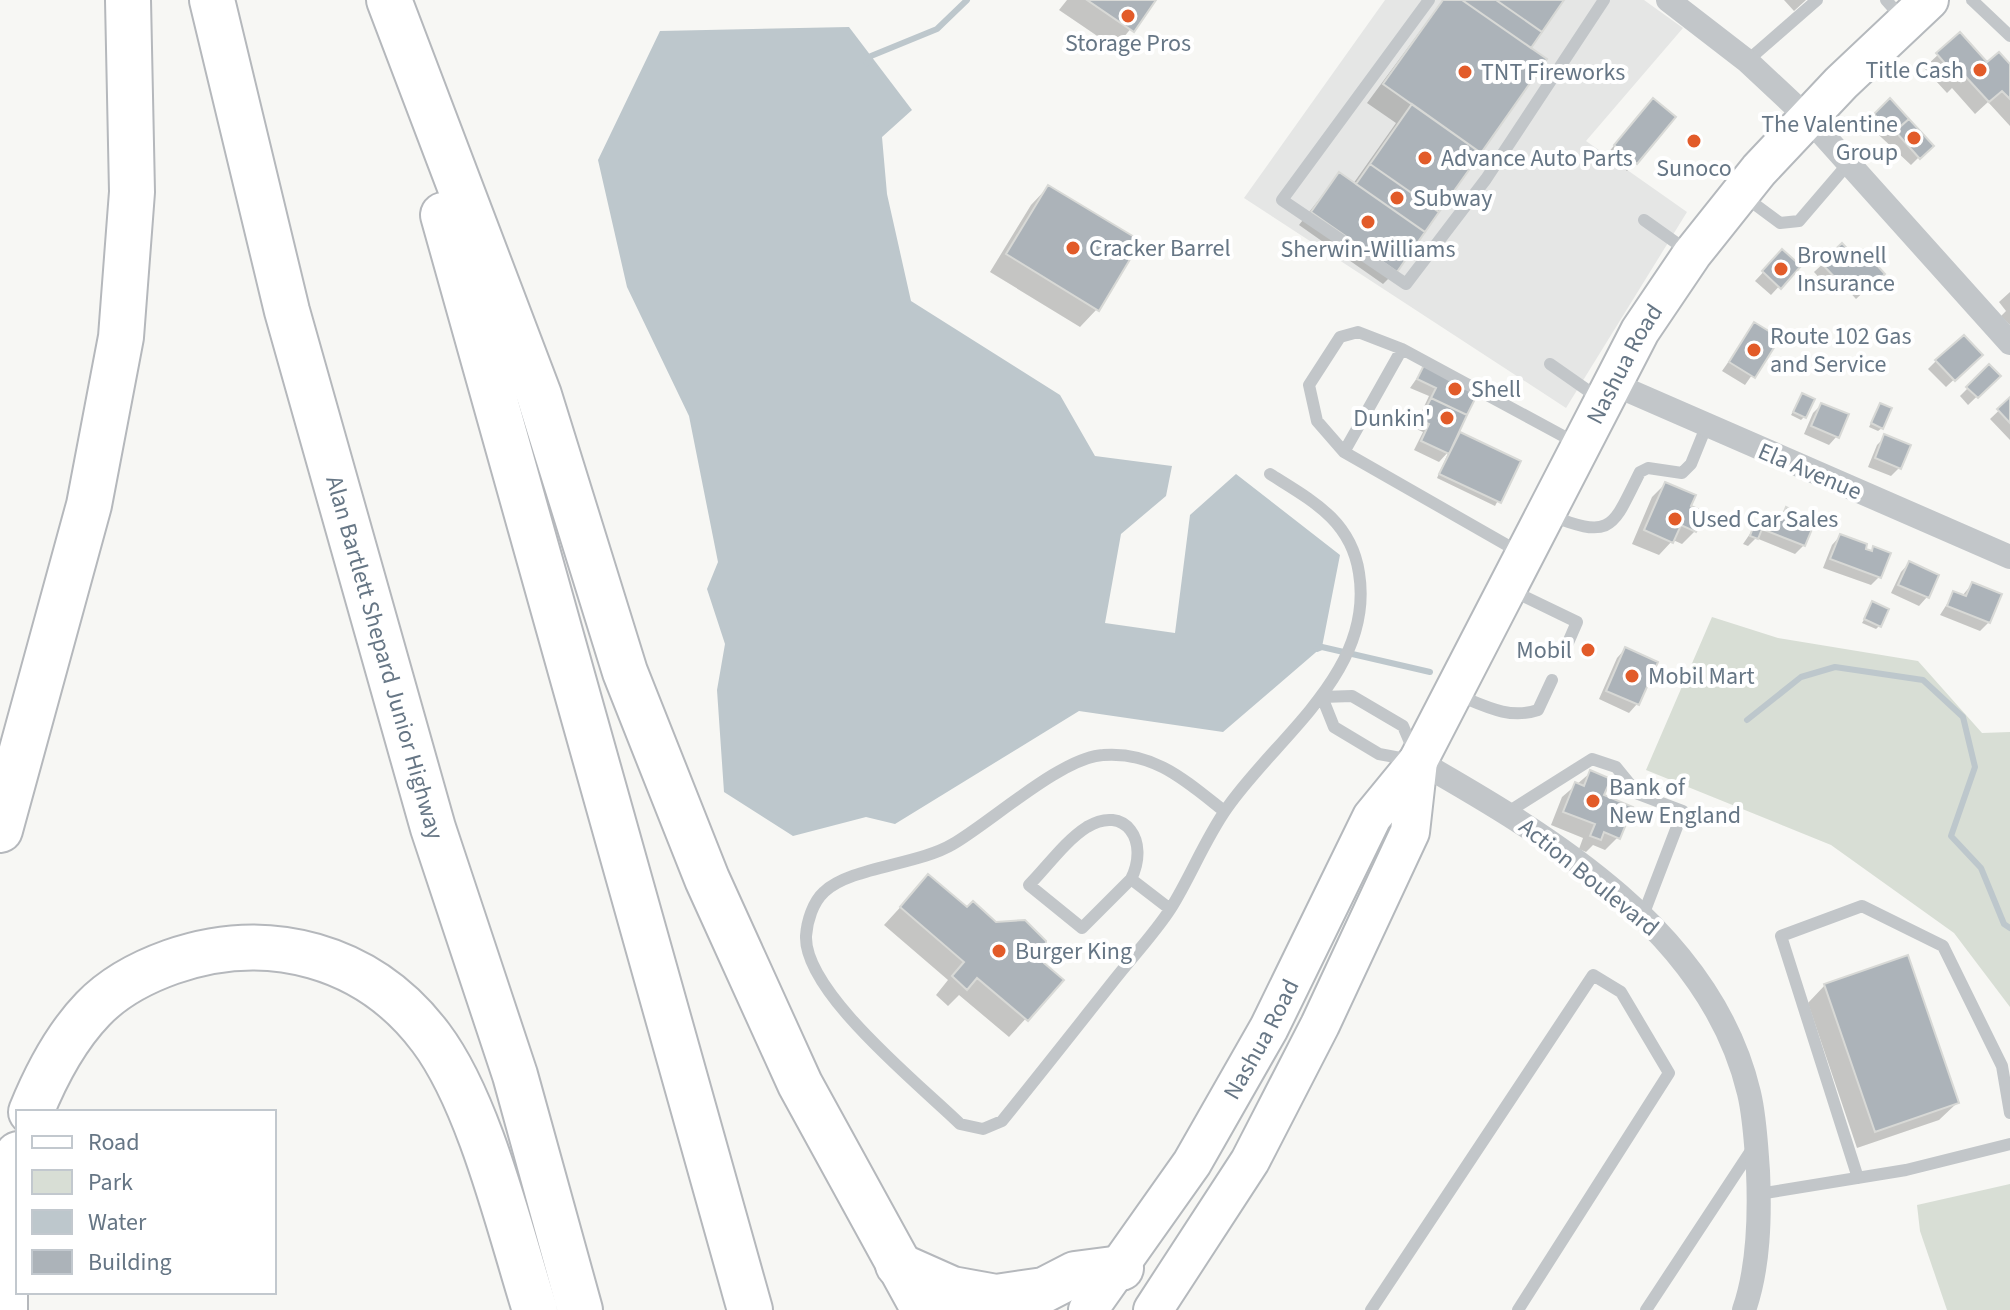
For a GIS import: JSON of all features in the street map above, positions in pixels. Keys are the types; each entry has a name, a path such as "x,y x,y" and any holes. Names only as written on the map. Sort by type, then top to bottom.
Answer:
{"highway":[{"path":"0,830 89,505 121,337 132,192 128,0"},
{"name":"Alan Bartlett Shepard Junior Highway","path":"212,0 287,311 433,828 515,1075 580,1310"},
{"path":"386,0 539,395 611,632 707,879 800,1084 924,1310"},
{"path":"386,0 750,1310"},
{"path":"32,1110 67,1042 94,1008 152,969 187,956 247,947 278,947 337,962 359,973 399,1002 432,1039 457,1081 476,1127 535,1310"},
{"path":"5,1310 5,1238 16,1167"},
{"path":"898,1265 952,1289 996,1297 1044,1290 1075,1274 1121,1268"}],"main road":[{"name":"Nashua Road","path":"1088,1310 1121,1268 1192,1163 1250,1064 1372,817 1418,761 1640,331 1692,254 1740,193 1907,7"},
{"name":"Nashua Road","path":"1153,1310 1250,1161 1320,1025 1410,832 1418,761"}],"street":[{"path":"1668,0 1747,61 1808,118 2010,343"},
{"name":"Ela Avenue","path":"1607,392 1706,427 2010,557"},
{"name":"Action Boulevard","path":"1418,761 1508,812 1595,876 1663,936 1699,982 1726,1032 1748,1092 1756,1142 1759,1194 1750,1292 1744,1310"}],"lane":[{"path":"1429,0 1282,200 1406,284 1486,179 1604,0"},
{"path":"1747,61 1817,0"},
{"path":"1972,0 2010,36"},
{"path":"1740,193 1780,223 1799,221 1847,165"},
{"path":"1644,220 1692,254"},
{"path":"1526,555 1344,452 1317,421 1309,385 1340,337 1358,332 1402,349 1580,445"},
{"path":"1344,452 1402,349"},
{"path":"1550,364 1607,392"},
{"path":"1546,514 1583,528 1601,529 1615,521 1640,472 1648,468 1682,473 1691,464 1706,427"},
{"path":"1224,811 1160,763 1141,756 1098,755 1071,765 952,845 835,884 814,905 806,937 815,972 857,1024 960,1124 983,1129 1002,1121 1170,909 1224,811 1322,697 1339,668 1353,632 1360,575 1354,550 1343,529 1326,509 1270,474"},
{"path":"1508,589 1577,622 1567,645"},
{"path":"1454,694 1508,715 1524,715 1538,710 1552,680"},
{"path":"1322,697 1352,696 1403,726 1418,761"},
{"path":"1322,697 1334,727 1379,754 1418,761"},
{"path":"1508,812 1592,759 1616,767 1638,794 1683,811 1642,918"},
{"path":"1103,821 1119,822 1131,829 1138,844 1140,861 1131,879 1082,928 1029,885 1087,827 1103,821"},
{"path":"1131,879 1170,909"},
{"path":"1858,1178 1781,936 1862,906 1943,946 2002,1066 2010,1113"},
{"path":"1371,1310 1593,975 1621,992 1669,1073 1518,1310"},
{"path":"1646,1310 1756,1142"},
{"path":"1759,1194 1906,1170 2010,1144"}],"shaded area":[{"path":"1385,0 1644,0 1683,28 1586,141 1687,212 1566,408 1244,198"}],"green space":[{"path":"1712,617 1778,638 1918,661 1982,733 2010,732 2010,1007 1954,933 1831,845 1646,770"},
{"path":"2010,1184 2010,1310 1947,1310 1920,1231 1917,1205"}],"water":[{"path":"849,27 912,110 882,137 887,194 911,301 1060,395 1095,456 1172,466 1166,496 1121,534 1105,623 1175,633 1190,515 1236,474 1340,555 1322,647 1223,732 1079,711 895,824 866,817 793,836 724,792 717,690 725,644 707,589 718,562 689,416 627,287 598,160 660,31"}],"building":[{"name":"Storage Pros","path":"1087,0 1156,0 1134,32"},
{"name":"TNT Fireworks","path":"1443,0 1462,0 1547,59 1481,153 1383,84"},
{"path":"1462,0 1496,0 1542,32 1531,48"},
{"path":"1496,0 1564,0 1542,32"},
{"name":"Title Cash","path":"1960,32 1987,62 1999,52 2010,64 2010,99 2002,91 1989,102 1966,77 1961,82 1936,53"},
{"path":"1653,98 1676,117 1637,164 1614,145"},
{"path":"1890,98 1909,119 1892,134 1874,114"},
{"name":"Advance Auto Parts","path":"1412,104 1481,153 1439,212 1370,164"},
{"name":"The Valentine Group","path":"1909,119 1934,146 1920,159 1895,131"},
{"name":"Subway","path":"1370,164 1439,212 1425,232 1356,184"},
{"name":"Sherwin-Williams","path":"1339,172 1425,232 1397,272 1311,212"},
{"name":"Cracker Barrel","path":"1048,185 1141,241 1099,311 1006,254"},
{"path":"1842,243 1855,257 1863,250 1885,274 1866,292 1854,279 1845,288 1821,263"},
{"name":"Brownell Insurance","path":"1782,249 1801,266 1781,289 1762,271"},
{"name":"Route 102 Gas and Service","path":"1754,322 1780,338 1755,378 1729,362"},
{"path":"1964,335 1983,355 1955,381 1935,360"},
{"path":"1989,364 2001,376 1978,398 1966,387"},
{"name":"Shell","path":"1424,365 1479,391 1467,415 1431,398 1436,388 1417,379"},
{"path":"1802,393 1815,399 1806,418 1793,412"},
{"path":"2010,397 2010,423 1997,409"},
{"name":"Shell","path":"1431,398 1467,415 1449,454 1421,441 1429,424 1420,420"},
{"path":"1821,403 1849,414 1839,438 1811,426"},
{"path":"1880,403 1892,408 1883,429 1871,423"},
{"name":"Shell","path":"1460,432 1521,461 1501,503 1439,474"},
{"path":"1884,434 1911,445 1901,469 1875,458"},
{"name":"Used Car Sales","path":"1665,482 1696,495 1691,506 1705,512 1696,532 1681,525 1673,543 1644,530"},
{"path":"1786,507 1815,522 1805,546 1762,529 1758,539 1750,536 1755,522 1767,527 1771,515 1781,519"},
{"path":"1840,534 1867,544 1866,549 1872,551 1873,546 1891,553 1881,578 1830,559"},
{"path":"1909,561 1939,575 1929,598 1898,585"},
{"path":"1972,582 2002,594 1990,623 1947,606 1953,591 1966,596"},
{"path":"1872,601 1889,609 1881,627 1864,619"},
{"name":"Mobil Mart","path":"1625,647 1658,662 1639,705 1606,691"},
{"name":"Bank of New England","path":"1590,770 1611,779 1604,795 1633,807 1620,839 1604,832 1601,840 1590,836 1595,824 1563,812 1575,782 1584,786"},
{"name":"Burger King","path":"928,874 967,907 973,901 996,922 1025,920 1046,941 1044,963 1064,980 1028,1021 977,978 967,990 952,976 964,962 900,907"},
{"path":"1908,955 1959,1103 1875,1132 1824,984"}],"waterway":[{"path":"867,63 871,56 937,29 967,0"},
{"path":"1317,649 1322,647 1430,672"},
{"path":"1747,720 1801,677 1835,667 1923,680 1963,717 1975,767 1951,836 1981,868 2004,924 2010,928"}],"place":[{"name":"Storage Pros","path":"1128,16"},
{"name":"Title Cash","path":"1980,70"},
{"name":"TNT Fireworks","path":"1465,72"},
{"name":"The Valentine Group","path":"1914,138"},
{"name":"Sunoco","path":"1694,141"},
{"name":"Advance Auto Parts","path":"1425,158"},
{"name":"Subway","path":"1397,198"},
{"name":"Sherwin-Williams","path":"1368,222"},
{"name":"Cracker Barrel","path":"1073,248"},
{"name":"Brownell Insurance","path":"1781,269"},
{"name":"Route 102 Gas and Service","path":"1754,350"},
{"name":"Shell","path":"1455,389"},
{"name":"Dunkin'","path":"1447,418"},
{"name":"Used Car Sales","path":"1675,519"},
{"name":"Mobil","path":"1588,650"},
{"name":"Mobil Mart","path":"1632,676"},
{"name":"Bank of New England","path":"1593,801"},
{"name":"Burger King","path":"999,951"}]}
